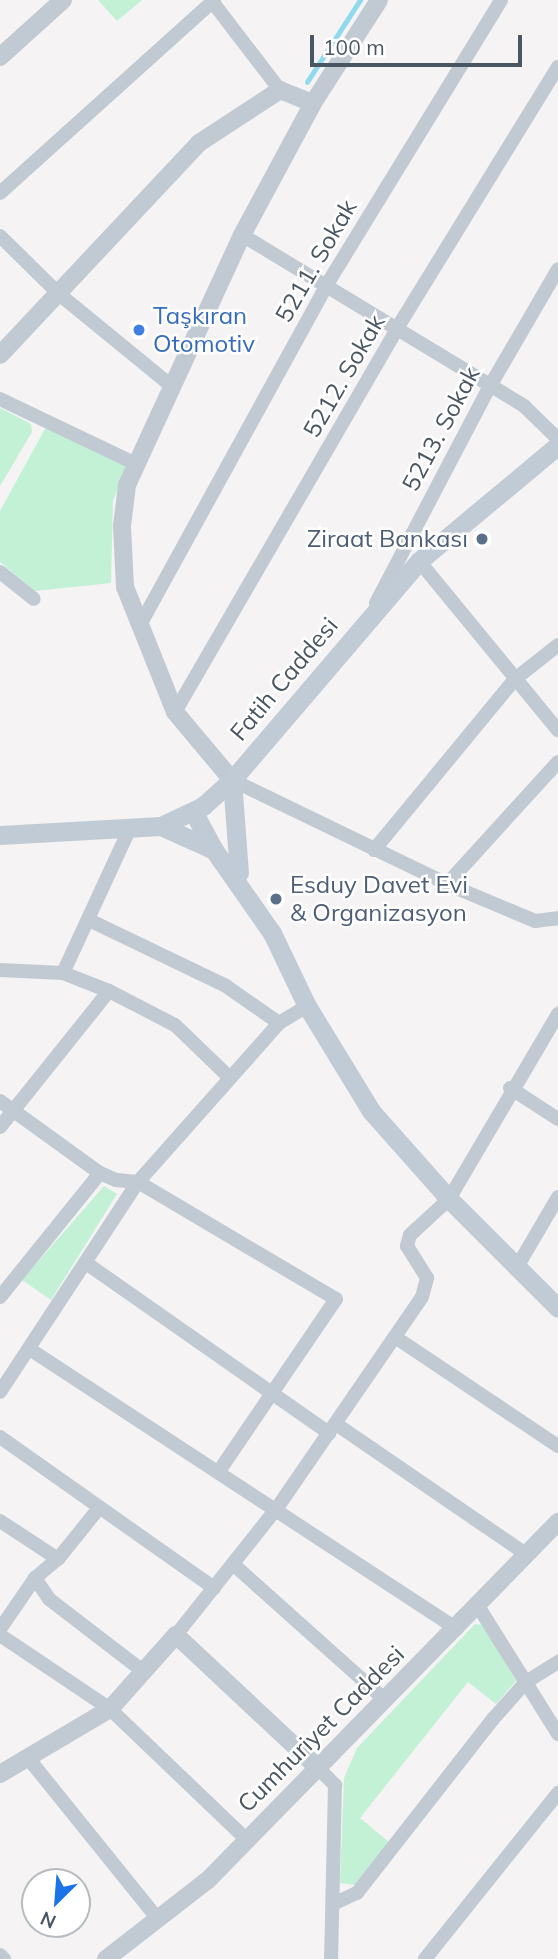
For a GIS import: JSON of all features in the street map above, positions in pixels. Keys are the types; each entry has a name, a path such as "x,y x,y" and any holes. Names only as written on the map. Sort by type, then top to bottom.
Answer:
{"main road":[{"name":"Fatih Caddesi","path":"0,835 129,830 160,826 199,810 232,780 419,561 558,445"},
{"path":"232,780 239,873 248,901"},
{"path":"199,810 239,873"},
{"path":"199,810 214,850 272,933 307,1006 371,1111 449,1199 558,1308"},
{"path":"160,826 214,850"}],"street":[{"path":"0,57 63,0"},
{"path":"0,193 213,0 280,90 313,103"},
{"path":"379,0 313,103 242,235 134,463 124,503 122,550 125,587 176,712 232,780 447,884 535,920 558,918"},
{"name":"5211. Sokak","path":"140,625 326,286 501,0"},
{"name":"5212. Sokak","path":"176,712 396,330 558,67"},
{"path":"0,355 199,143 280,90"},
{"path":"242,235 536,414 558,439"},
{"path":"0,236 59,294 170,385"},
{"name":"5213. Sokak","path":"371,614 490,386 558,270"},
{"path":"0,399 134,463"},
{"path":"419,561 558,730"},
{"path":"0,572 34,599"},
{"path":"374,850 515,678 558,645"},
{"path":"447,884 558,762"},
{"path":"64,973 129,830"},
{"path":"89,920 226,986 279,1023"},
{"path":"2,974 64,973 109,991 175,1025 230,1078"},
{"path":"0,1127 109,991"},
{"path":"0,1392 31,1350 138,1182 279,1023 307,1006"},
{"path":"0,1774 110,1709 176,1635 277,1508 422,1297 427,1278 407,1246 410,1235 449,1199 510,1088 558,1014"},
{"path":"510,1088 558,1119"},
{"path":"0,1101 100,1173 116,1180 138,1182 336,1300 219,1471"},
{"path":"0,1297 100,1173"},
{"path":"517,1267 558,1197"},
{"path":"86,1264 272,1393 332,1428 526,1554"},
{"path":"395,1337 558,1446"},
{"path":"31,1350 277,1508 457,1629"},
{"path":"0,1437 214,1588"},
{"path":"99,1508 58,1559 35,1578 0,1632 110,1709 245,1838"},
{"path":"0,1521 58,1559"},
{"name":"Cumhuriyet Caddesi","path":"106,1959 208,1880 245,1838 319,1769 457,1629 526,1554 556,1528"},
{"path":"233,1564 386,1701"},
{"path":"35,1578 49,1599 143,1671"},
{"path":"478,1605 558,1734"},
{"path":"176,1635 335,1785 333,1904 327,1957"},
{"path":"333,1904 357,1893 526,1682 558,1662"},
{"path":"28,1759 158,1919"},
{"path":"425,1959 558,1793"},
{"path":"0,1955 5,1959"}],"green space":[{"path":"98,0 142,0 117,21"},
{"path":"0,408 31,424 32,432 0,486"},
{"path":"46,427 127,466 113,501 111,583 35,591 0,562 0,511"},
{"path":"104,1186 117,1194 51,1300 22,1280"},
{"path":"475,1624 483,1625 516,1681 496,1704 468,1682 360,1818 389,1842 355,1885 340,1883 344,1778 357,1748"}],"waterway":[{"path":"307,82 360,0"}],"place":[{"name":"Taşkıran Otomotiv","path":"139,330"},
{"name":"Ziraat Bankası","path":"482,539"},
{"name":"Esduy Davet Evi & Organizasyon","path":"276,899"}]}
